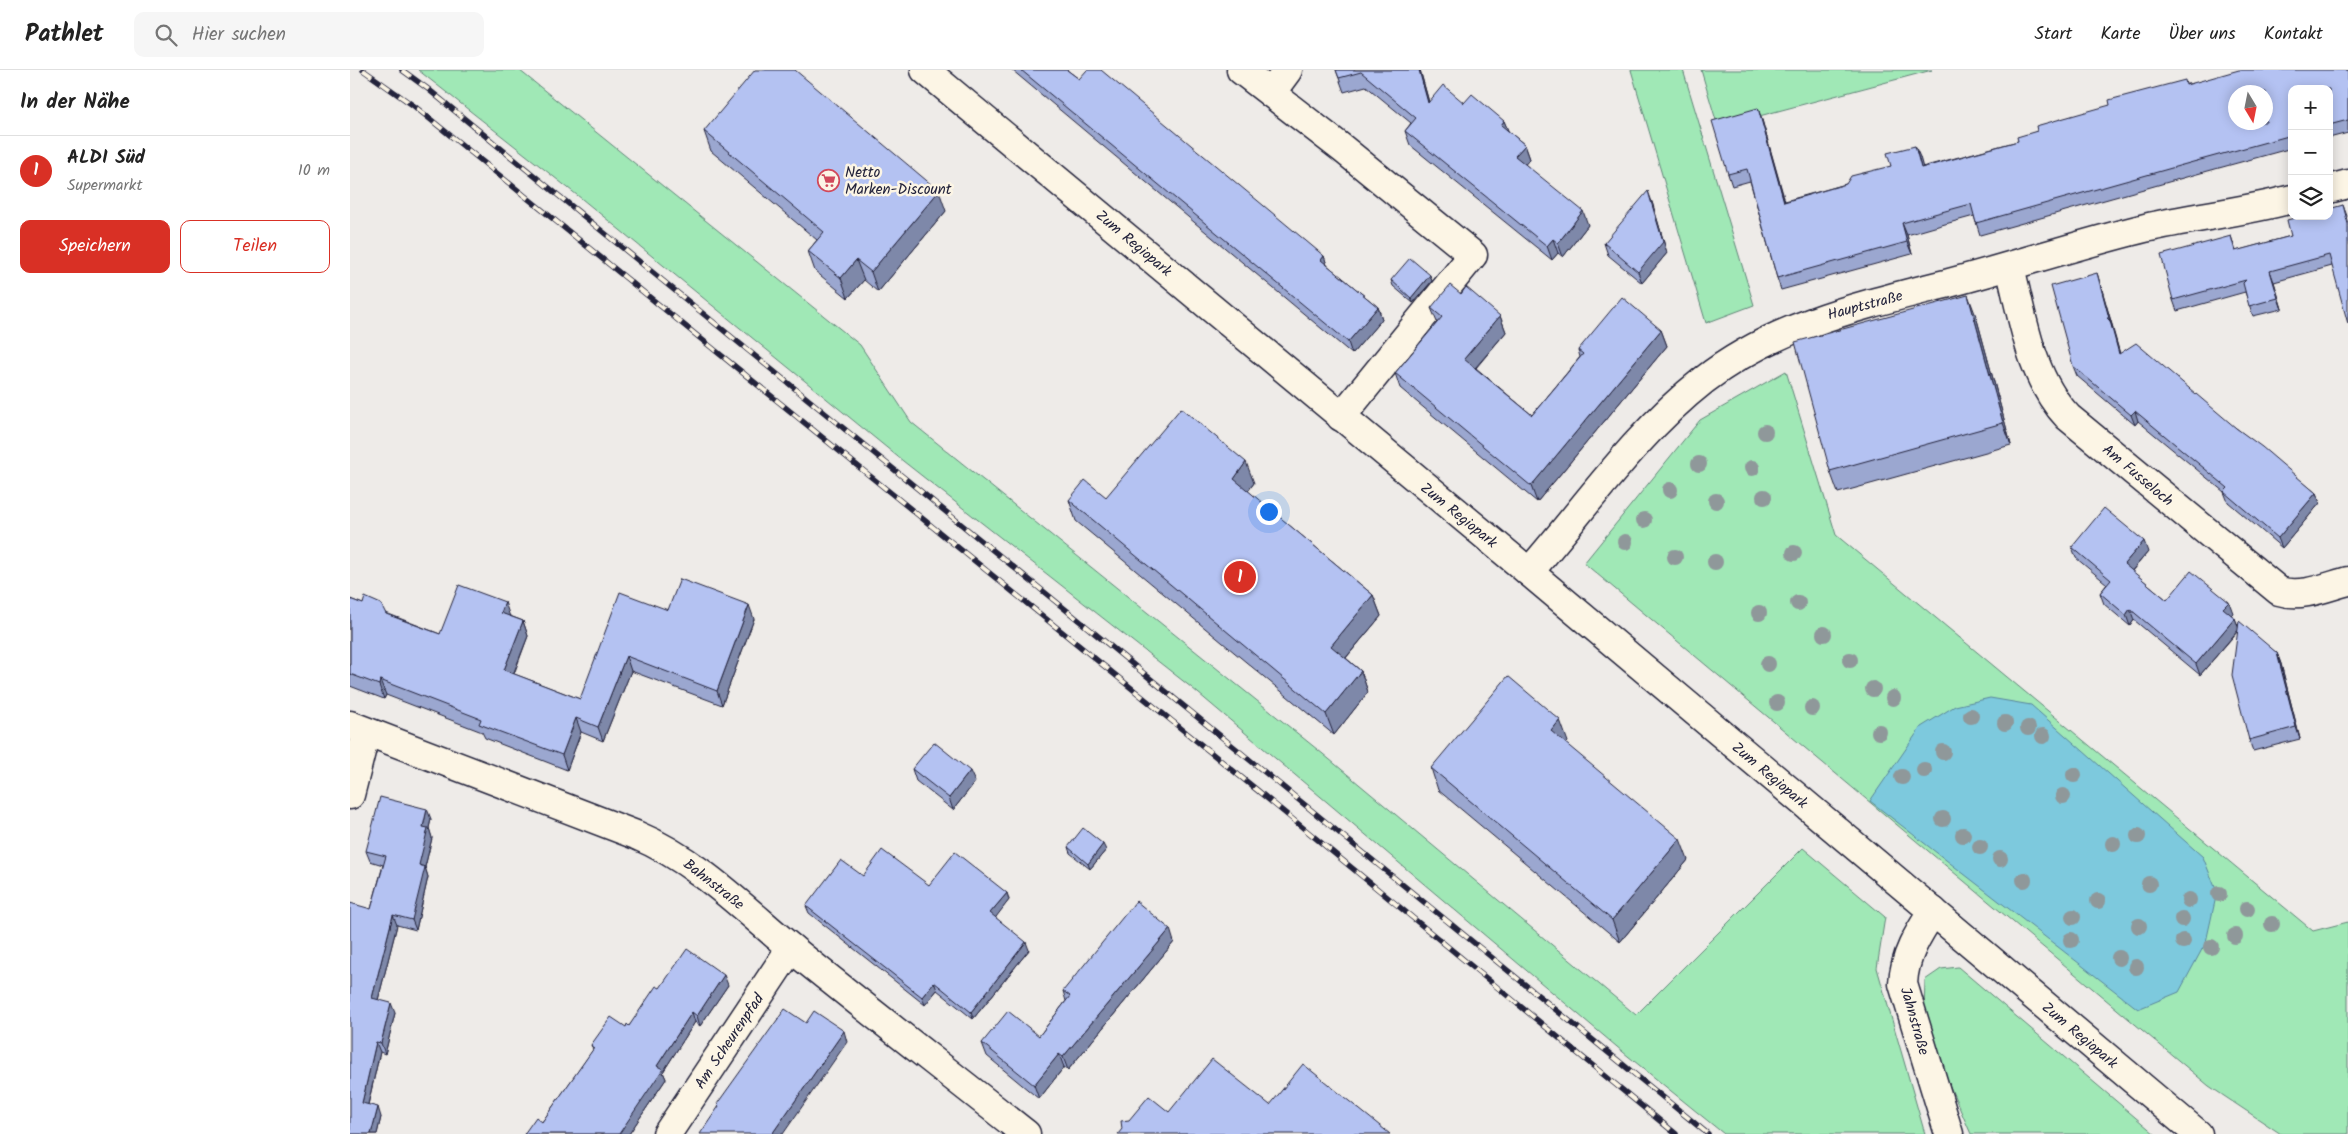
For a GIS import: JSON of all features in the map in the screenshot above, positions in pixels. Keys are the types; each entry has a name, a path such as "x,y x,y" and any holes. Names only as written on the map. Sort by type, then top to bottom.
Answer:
{"street":[{"name":"Zum Regiopark","path":"925,70 1529,572 2198,1134"},
{"path":"1241,70 1343,149 1473,256 1341,417"},
{"path":"1271,93 1288,70"},
{"path":"2333,188 2348,184"},
{"name":"Hauptstraße","path":"1529,572 1648,432 1682,399 1724,365 1770,338 1816,320 2146,228 2242,211 2288,200"},
{"name":"Am Fusseloch","path":"2010,267 2041,379 2051,396 2068,417 2280,591 2301,593 2348,581"},
{"path":"350,795 358,728"},
{"name":"Bahnstraße","path":"358,728 656,844 706,876 791,948 1026,1134"},
{"name":"Jahnstraße","path":"1932,911 1908,955 1903,984 1950,1134"},
{"name":"Am Scheurenpfad","path":"667,1134 791,948"}],"green space":[{"path":"418,70 519,70 860,345 911,422 1323,754 1636,1015 1803,848 1885,917 1877,968 1925,1134 1724,1134 1623,1052 1192,688 903,461 582,199"},
{"path":"1631,70 1683,70 1754,305 1706,323"},
{"path":"1701,70 1932,70 1718,127"},
{"path":"1786,371 1836,535 2313,931 2348,922 2348,1134 2281,1134 2209,1086 1584,563 1700,420"},
{"path":"1958,967 2155,1134 1971,1134 1944,1073 1924,1012 1925,980 1941,969"}],"water":[{"path":"1990,698 2031,705 2203,857 2217,892 2206,942 2179,992 2138,1009 1870,801 1921,727 1955,706"}],"building":[{"name":"Netto Marken-Discount","path":"755,70 795,70 939,191 871,272 856,260 841,278 808,251 824,232 704,131"},
{"path":"1021,70 1067,70 1079,79 1087,70 1101,70 1324,256 1321,260 1378,307 1348,342"},
{"path":"1336,70 1419,70 1428,103 1443,85 1464,103 1472,94 1504,121 1501,125 1525,145 1515,156 1583,211 1558,243 1553,239 1547,246 1405,131 1416,118 1361,72 1339,78"},
{"path":"2239,70 2348,70 2348,120 2333,124 2333,85 2288,85 2288,136 1976,223 1971,204 1934,214 1902,223 1907,242 1777,278 1747,169 1728,174 1712,121 1758,108 1784,202 1846,184 1851,176 1891,166 1887,153 1915,146 1921,168 2018,141 2017,137 2037,131 2036,126 2110,105 2109,100 2185,80 2186,85"},
{"path":"1648,191 1663,242 1638,272 1604,243"},
{"path":"2343,205 2348,224 2348,324 2329,255 2270,271 2278,298 2249,306 2243,283 2246,280 2173,300 2161,255 2231,236 2235,251 2291,236 2287,220 2333,220 2333,208"},
{"path":"1410,258 1430,275 1411,298 1391,280"},
{"path":"2097,273 2109,318 2107,318 2110,321 2119,354 2136,343 2316,493 2278,538 2224,492 2228,488 2135,411 2131,415 2073,366 2051,286"},
{"path":"1450,285 1461,294 1466,287 1500,316 1464,359 1532,415 1583,354 1578,350 1622,297 1661,330 1531,486 1395,373 1442,317 1431,308"},
{"path":"1968,295 2003,423 1830,471 1795,342"},
{"path":"1181,408 1246,462 1234,479 1373,595 1331,646 1361,671 1326,714 1069,500 1085,480 1106,497"},
{"path":"2104,508 2144,541 2124,564 2167,600 2191,571 2229,602 2223,608 2235,618 2196,664 2130,609 2126,615 2100,593 2111,580 2072,547"},
{"path":"680,579 749,605 717,691 626,656 598,727 576,718 562,755 479,724 481,719 380,680 379,685 350,674 350,599 363,604 365,597 381,604 386,614 440,634 459,585 505,602 501,613 523,621 504,670 580,699 620,592 668,610"},
{"path":"2239,621 2277,653 2296,727 2249,740 2232,675"},
{"path":"1508,676 1560,720 1551,731 1680,839 1612,920 1431,768"},
{"path":"934,742 970,771 949,798 912,769"},
{"path":"380,797 427,809 423,827 428,828 419,865 425,867 412,920 393,915 372,998 391,1003 381,1043 376,1042 362,1103 378,1107 371,1134 350,1134 350,903 371,909 386,856 366,851"},
{"path":"1083,828 1103,844 1088,864 1068,847"},
{"path":"882,850 929,885 955,852 1007,893 990,913 1026,942 971,1012 934,982 922,997 806,906 841,860 863,876"},
{"path":"1136,901 1170,929 1063,1057 1059,1054 1034,1085 982,1043 1008,1011 1039,1036 1070,996 1063,991"},
{"path":"687,949 724,975 697,1016 692,1012 657,1066 663,1069 619,1134 524,1134 536,1117 542,1122 594,1048 591,1045 611,1017 626,1027 627,1024 629,1026 656,986 660,988"},
{"path":"785,1009 806,1023 814,1011 844,1031 772,1134 700,1134 719,1106 717,1104"},
{"path":"1212,1059 1270,1105 1303,1064 1390,1134 1118,1134 1122,1129 1121,1121 1129,1120 1149,1096 1169,1112"}],"railway":[{"path":"363,70 414,106 1257,790 1676,1134"},
{"path":"402,70 428,89 1708,1134"}],"place":[{"name":"Netto Marken-Discount","path":"829,181"},
{"name":"ALDI Süd","path":"1240,577"}]}
